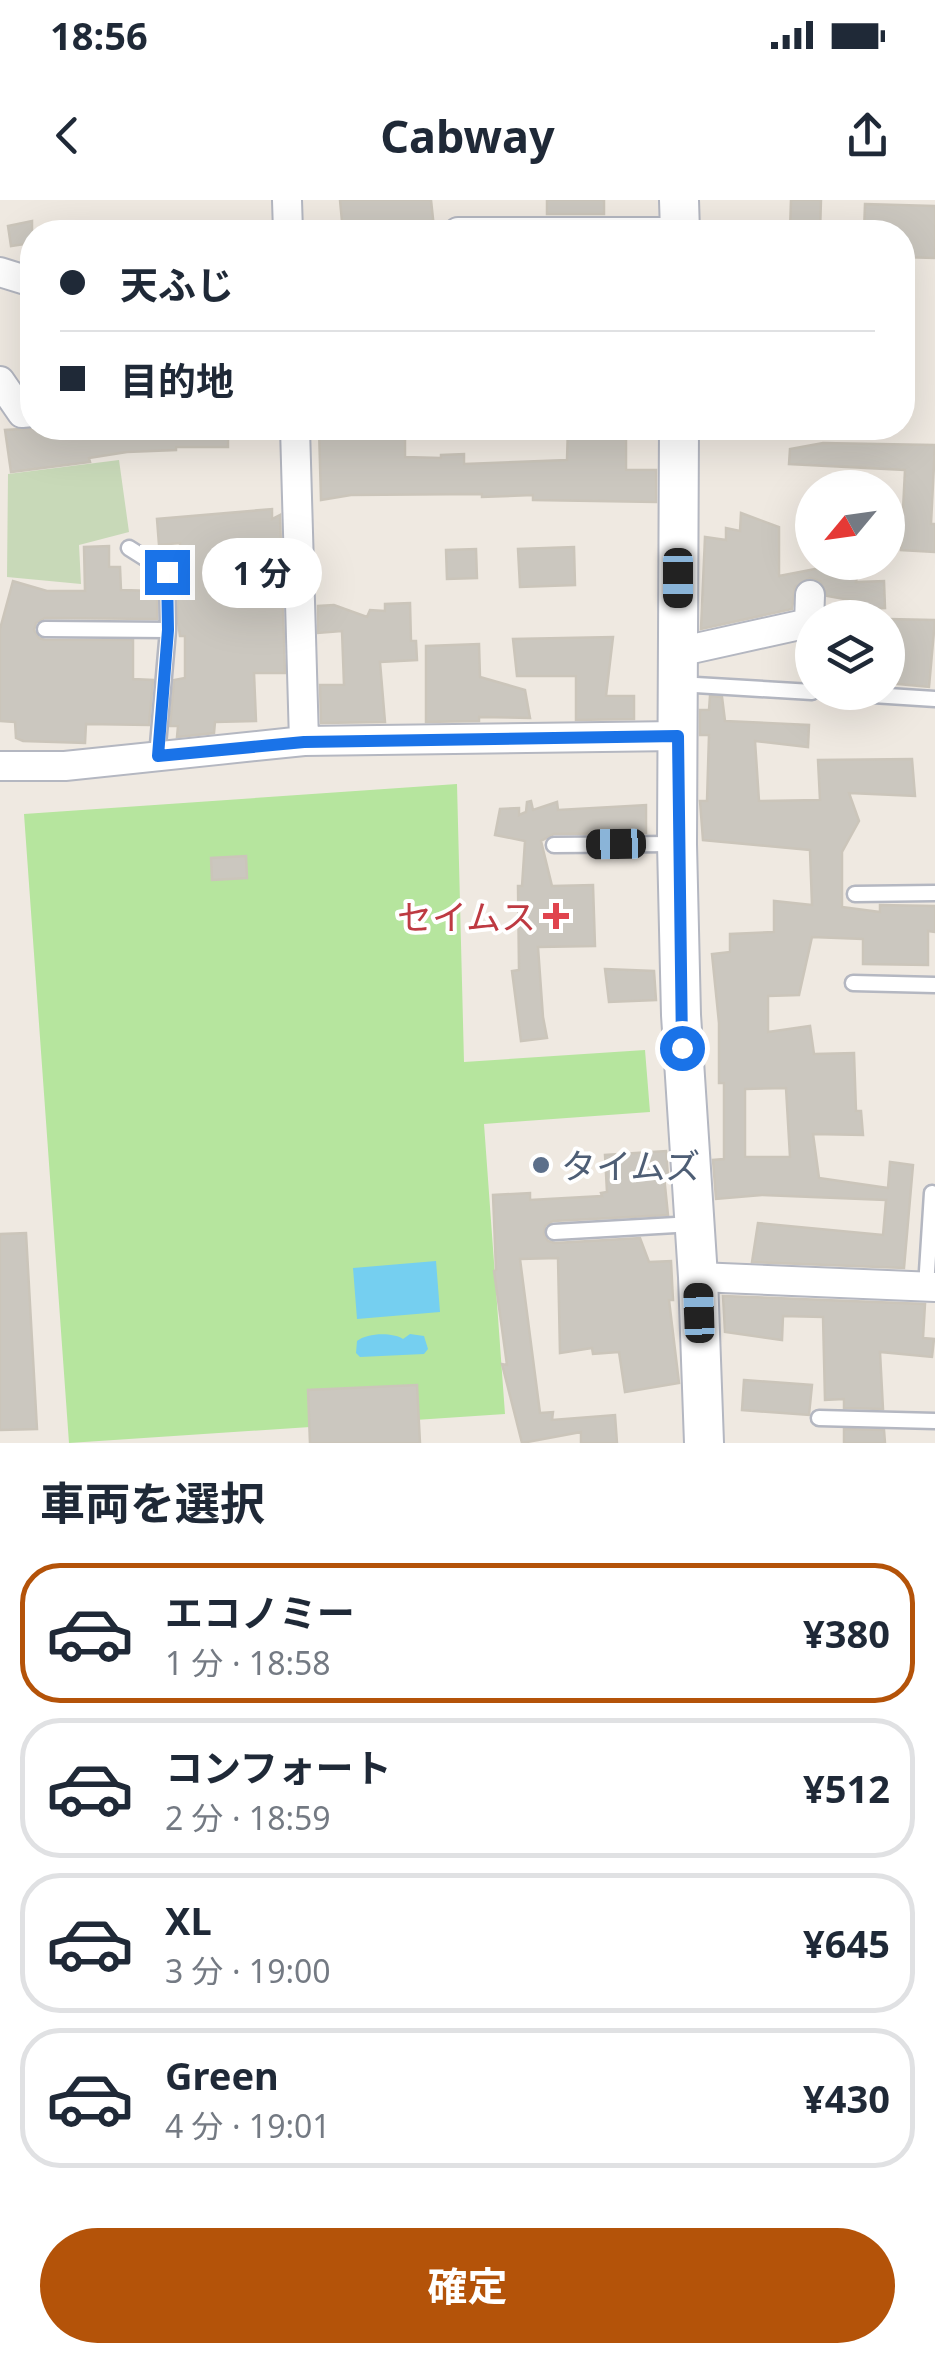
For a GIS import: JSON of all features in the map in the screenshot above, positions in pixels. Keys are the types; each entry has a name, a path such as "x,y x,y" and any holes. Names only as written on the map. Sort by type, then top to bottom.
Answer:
{"main road":[{"path":"679,440 677,844 681,1015 704,1443"}],"street":[{"path":"0,381 20,410"},
{"path":"295,440 304,742"},
{"path":"679,668 809,623 810,595"},
{"path":"0,766 65,766 304,742 678,736"},
{"path":"698,1278 930,1287"}],"lane":[{"path":"129,548 167,572 168,630 158,756"},
{"path":"45,629 168,630"},
{"path":"679,668 795,689"},
{"path":"905,696 935,698"},
{"path":"554,845 677,844"},
{"path":"855,894 935,893"},
{"path":"853,984 935,986"},
{"path":"930,1287 932,1193"},
{"path":"554,1232 692,1224"},
{"path":"819,1418 935,1420"}],"green space":[{"path":"119,460 129,532 79,545 81,584 7,577 8,474"},
{"path":"457,784 464,1062 645,1050 650,1112 484,1124 505,1414 69,1443 24,814"}],"water":[{"path":"436,1261 440,1312 357,1319 353,1268"},
{"path":"386,1334 403,1339 410,1334 424,1336 428,1349 424,1354 360,1357 356,1353 357,1341 367,1336"}],"building":[{"path":"340,200 431,200 433,220 342,220"},
{"path":"547,200 604,200 604,214 547,214"},
{"path":"791,200 821,200 820,220 790,220"},
{"path":"865,204 935,206 935,258 915,257 915,220 864,220"},
{"path":"20,224 20,245 11,246 8,226"},
{"path":"20,429 20,440 228,440 228,447 127,452 89,458 90,462 11,472 5,430"},
{"path":"319,440 405,440 405,457 464,454 464,464 567,460 568,440 626,440 626,470 656,470 656,502 533,500 533,495 482,494 351,495 321,500"},
{"path":"823,443 935,445 931,524 935,524 935,552 905,550 905,470 789,464 790,449"},
{"path":"272,509 272,519 280,515 285,673 254,673 256,721 215,722 214,733 177,737 178,726 170,726 174,680 185,678 185,636 180,636 178,622 178,592 184,592 180,543 159,545 157,519"},
{"path":"741,513 779,527 779,576 795,573 795,580 807,580 795,587 792,609 701,629 705,537 726,540 726,528 740,531"},
{"path":"109,546 109,567 120,567 121,590 157,591 157,619 45,618 36,623 34,630 45,640 133,640 133,679 153,680 149,725 86,724 85,743 16,738 15,722 0,721 0,629 13,581 47,591 85,591 84,547"},
{"path":"574,547 575,585 520,587 518,549"},
{"path":"476,549 477,578 447,579 446,550"},
{"path":"817,580 884,581 885,600 827,596"},
{"path":"410,603 411,641 416,641 417,660 380,662 385,722 321,723 320,685 344,685 342,631 318,633 318,606 334,605 367,617 370,610 385,611 385,604"},
{"path":"905,619 935,620 929,687 905,685"},
{"path":"613,637 606,696 634,696 634,719 576,720 576,676 517,676 513,639"},
{"path":"479,644 480,677 525,690 530,718 426,722 426,646"},
{"path":"710,696 722,697 725,721 809,725 808,747 755,741 759,801 820,800 818,760 912,759 915,796 849,793 859,821 842,852 842,907 880,912 880,905 935,906 935,932 928,931 928,965 863,964 863,939 812,937 799,995 768,996 768,1032 810,1026 814,1054 854,1053 856,1111 861,1111 863,1135 813,1134 819,1178 888,1188 890,1162 913,1165 904,1268 752,1262 758,1223 883,1235 886,1200 762,1195 716,1199 713,1160 724,1159 724,1083 719,1083 719,1023 712,954 730,952 730,934 774,932 774,901 812,905 810,850 703,840 700,801 707,801 709,735 700,735 700,710 709,710","holes":["786,1088 790,1157 745,1157 745,1089"]},
{"path":"531,801 533,810 557,802 558,810 646,805 646,833 554,834 541,841 552,886 593,885 595,946 538,947 547,1038 521,1041 512,971 519,970 518,886 522,886 525,841 495,835 500,809 519,808 519,815 526,812 527,802"},
{"path":"246,856 247,878 212,880 211,858"},
{"path":"605,969 654,971 656,1000 609,1002"},
{"path":"666,1151 668,1215 553,1221 545,1226 544,1234 555,1243 640,1238 649,1262 671,1261 673,1300 669,1300 679,1383 625,1392 619,1352 593,1354 592,1348 560,1353 558,1258 520,1259 540,1413 553,1412 552,1420 615,1415 617,1443 581,1443 581,1432 522,1443 502,1364 507,1365 494,1271 493,1195 530,1193 530,1200 602,1196 607,1192 605,1155"},
{"path":"26,1233 37,1429 0,1430 0,1234"},
{"path":"723,1296 925,1304 923,1338 934,1339 932,1357 880,1352 883,1409 844,1408 844,1399 825,1400 823,1317 783,1316 782,1340 725,1332"},
{"path":"744,1380 812,1385 809,1415 742,1410"},
{"path":"417,1385 420,1443 310,1443 308,1390"},
{"path":"844,1429 884,1430 885,1443 844,1443"}],"place":[{"name":"セイムス","path":"556,916"},
{"name":"タイムズ","path":"541,1165"}],"route":[{"path":"167,572 168,630 158,756 304,742 678,736 682,1048"}]}
